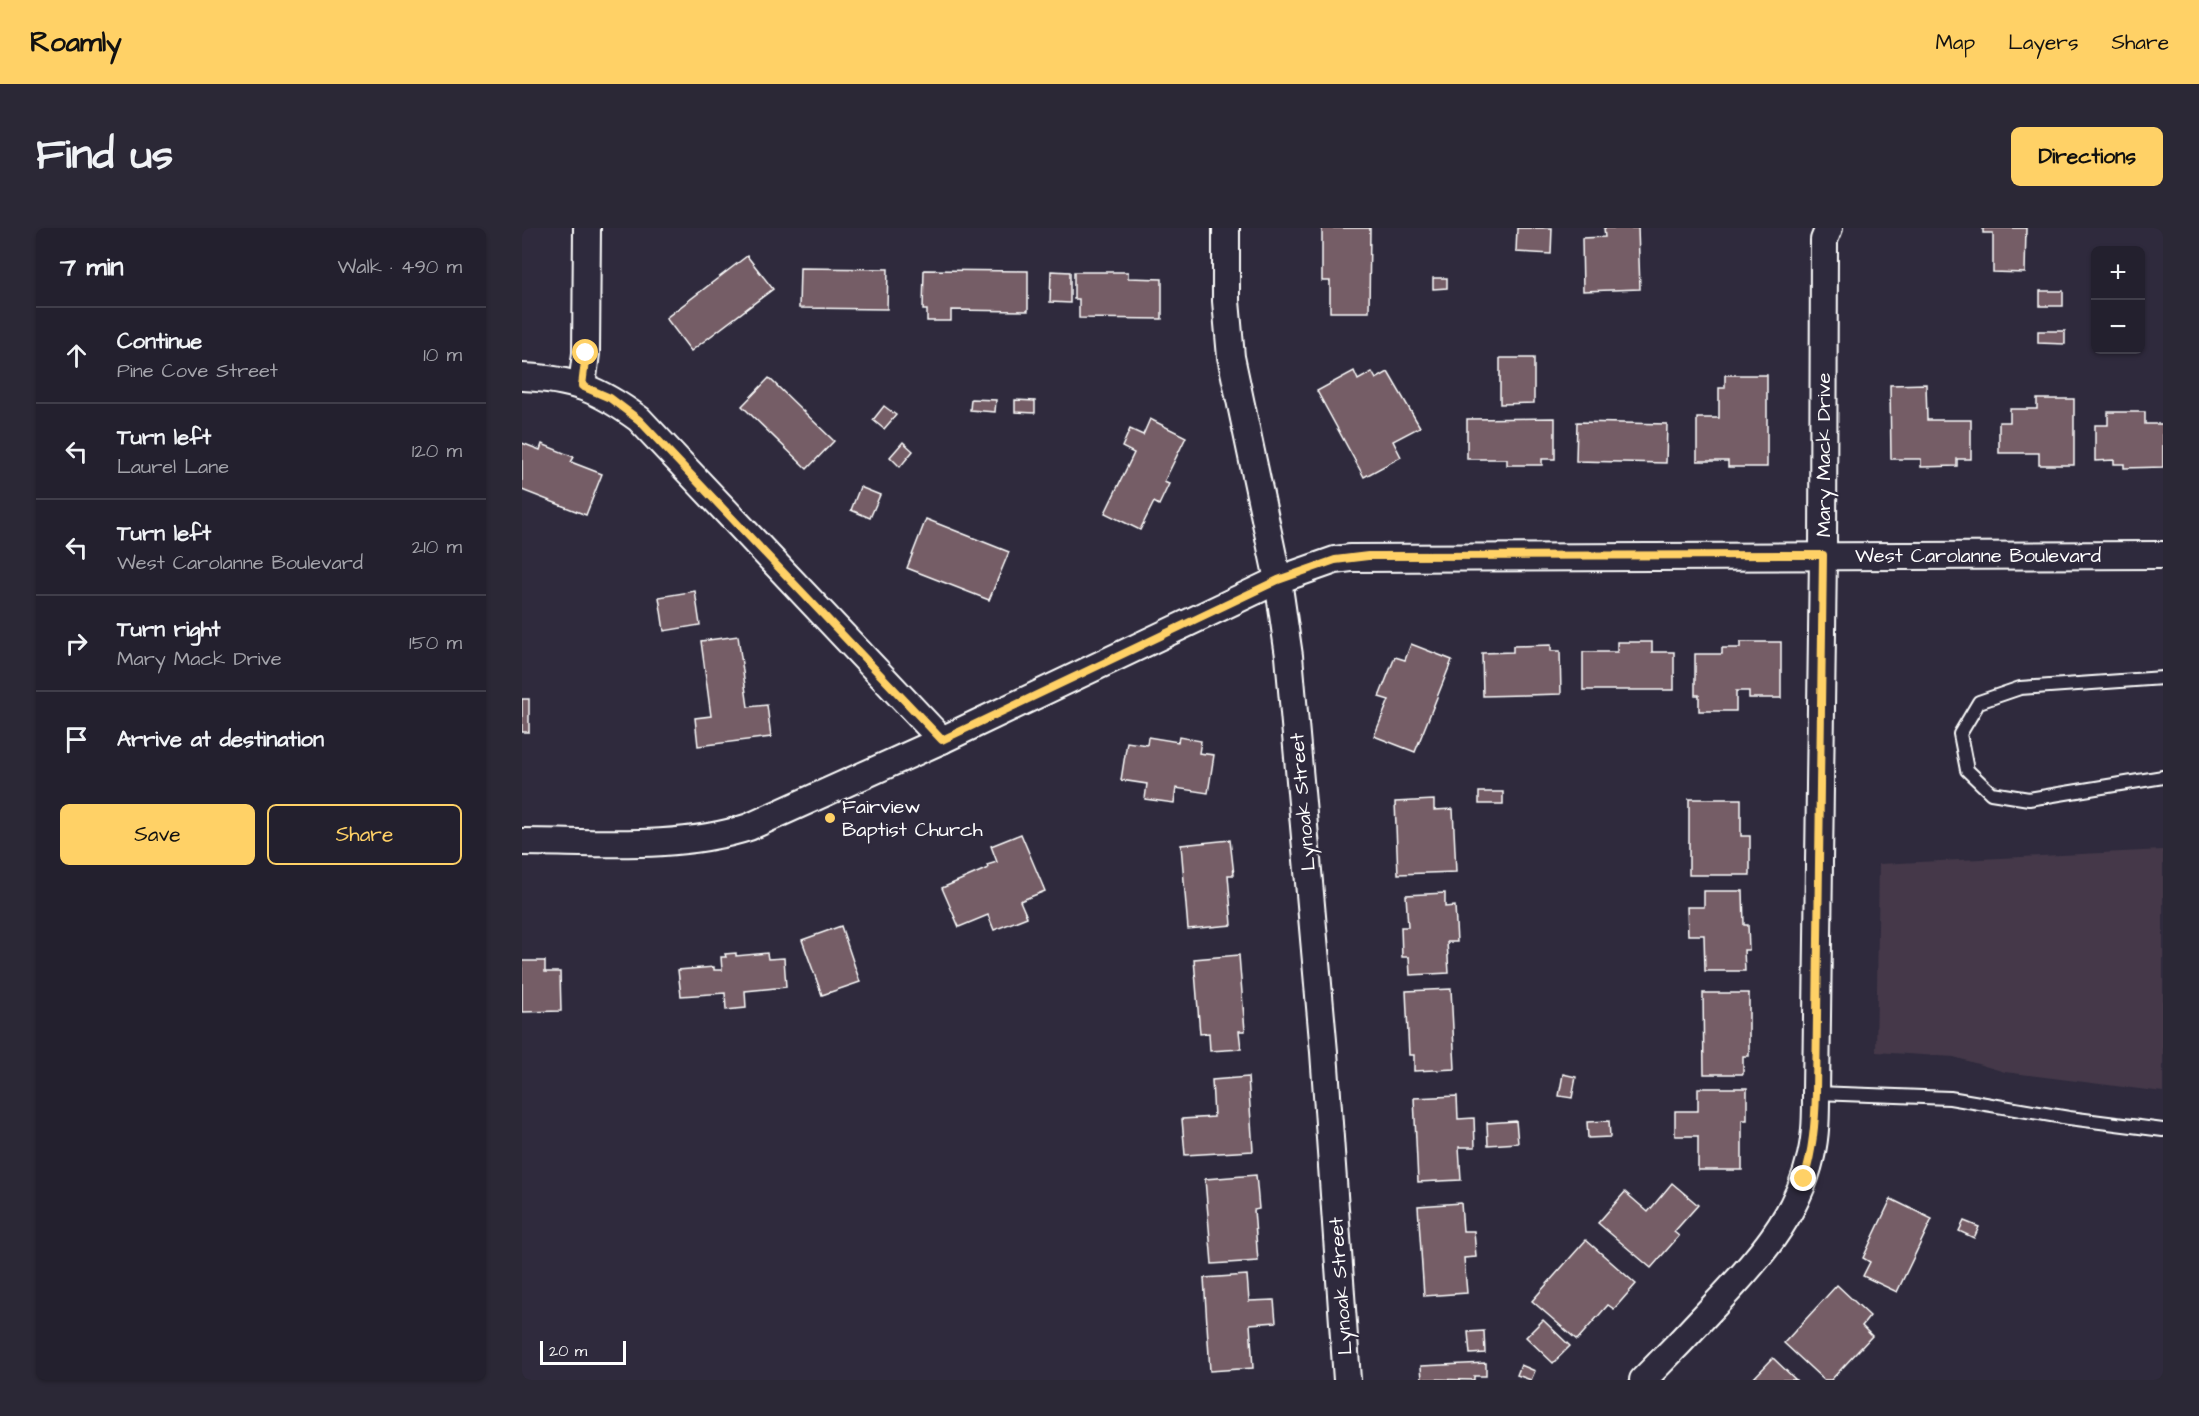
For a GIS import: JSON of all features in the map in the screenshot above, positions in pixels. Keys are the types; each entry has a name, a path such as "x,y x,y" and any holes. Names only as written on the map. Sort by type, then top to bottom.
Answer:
{"street":[{"path":"582,386 586,353 587,228"},
{"name":"Lynoak Street","path":"1226,228 1226,300 1231,357 1278,580 1289,656 1318,982 1347,1380"},
{"name":"Mary Mack Drive","path":"1644,1380 1751,1267 1786,1220 1804,1179 1811,1156 1816,1093 1823,555 1824,232"},
{"path":"522,377 552,378 582,386 610,398 639,420 942,740"},
{"name":"West Carolanne Boulevard","path":"522,842 677,842 726,835 749,827 942,740 1278,580 1335,560 1368,556 2163,555"}],"lane":[{"path":"2163,678 2020,688 1979,702 1960,734 1967,770 1991,793 2029,799 2163,777"},
{"path":"1816,1093 1950,1098 2069,1118 2163,1130"}],"shaded area":[{"path":"2163,850 2163,1092 2005,1072 1954,1057 1876,1052 1879,864"}],"building":[{"path":"1322,228 1370,228 1369,312 1330,312 1330,281 1322,281"},
{"path":"1517,228 1552,228 1551,254 1516,252"},
{"path":"1604,228 1638,228 1640,289 1583,291 1582,238 1605,237"},
{"path":"1983,228 2026,228 2025,273 1993,272 1993,233 1983,233"},
{"path":"747,256 773,289 691,351 666,318"},
{"path":"800,268 888,269 887,309 799,308"},
{"path":"924,270 1028,271 1028,311 951,310 951,321 927,321 927,310 923,310"},
{"path":"1051,271 1070,272 1070,303 1050,302"},
{"path":"1074,272 1128,272 1128,278 1162,279 1162,319 1079,318 1079,299 1074,299"},
{"path":"1433,278 1447,278 1447,288 1433,289"},
{"path":"2040,291 2063,291 2063,306 2040,306"},
{"path":"2038,331 2065,331 2065,344 2038,343"},
{"path":"1500,358 1534,358 1534,403 1500,404"},
{"path":"1354,371 1358,380 1372,372 1376,379 1388,372 1420,427 1393,441 1401,457 1364,477 1317,391"},
{"path":"1725,375 1767,375 1767,467 1728,467 1728,461 1697,461 1697,418 1719,418 1719,388 1725,388"},
{"path":"769,378 834,441 807,469 742,406"},
{"path":"1926,384 1927,420 1971,420 1971,459 1957,459 1957,466 1921,467 1921,459 1891,459 1890,385"},
{"path":"971,399 996,400 995,412 970,410"},
{"path":"2037,399 2074,399 2074,465 2039,465 2039,453 1999,453 1999,422 2010,422 2010,409 2037,409"},
{"path":"1015,400 1035,401 1035,413 1015,412"},
{"path":"884,406 896,415 884,429 873,420"},
{"path":"2108,412 2145,412 2145,424 2163,424 2163,467 2124,468 2124,464 2114,464 2114,460 2095,461 2095,425 2108,425"},
{"path":"1555,418 1555,459 1542,459 1542,465 1507,465 1507,459 1467,459 1467,419"},
{"path":"1150,419 1186,437 1164,482 1169,484 1159,505 1154,502 1140,530 1105,513 1134,453 1122,447 1130,429 1143,435"},
{"path":"1577,422 1667,424 1666,463 1576,461"},
{"path":"903,442 913,451 900,467 890,457"},
{"path":"522,443 540,450 542,444 574,457 571,462 602,474 586,515 522,490"},
{"path":"860,487 880,495 870,518 851,510"},
{"path":"926,519 1009,552 989,600 907,568"},
{"path":"695,591 700,625 664,631 659,597"},
{"path":"738,636 748,707 767,705 771,737 698,746 695,718 711,716 701,641"},
{"path":"1617,642 1652,642 1652,652 1674,652 1674,690 1583,690 1583,652 1617,652"},
{"path":"1740,642 1781,642 1781,698 1749,698 1749,691 1736,691 1736,711 1699,711 1699,695 1695,695 1695,654 1722,654 1722,648 1740,648"},
{"path":"1411,644 1452,660 1415,752 1374,736 1389,700 1379,697 1395,657 1405,660"},
{"path":"1551,645 1551,651 1560,651 1561,694 1483,696 1482,653 1513,652 1513,646"},
{"path":"522,699 529,699 529,732 522,732"},
{"path":"1148,737 1178,742 1179,737 1201,741 1199,753 1214,755 1208,793 1176,788 1174,803 1145,799 1147,784 1121,780 1127,742 1147,745"},
{"path":"1479,792 1503,792 1503,804 1479,804"},
{"path":"1689,799 1741,799 1741,836 1750,836 1750,875 1689,875"},
{"path":"1434,800 1434,810 1453,809 1456,872 1398,874 1395,802"},
{"path":"1021,834 1045,891 1020,901 1027,917 994,930 988,915 959,927 942,888 997,862 991,846"},
{"path":"1230,840 1234,875 1228,875 1232,925 1188,929 1181,845"},
{"path":"1704,891 1743,891 1744,925 1748,925 1749,950 1744,950 1745,971 1705,971 1704,935 1688,935 1687,907 1704,907"},
{"path":"1445,893 1445,907 1455,906 1457,942 1447,942 1449,973 1410,975 1409,957 1402,957 1401,927 1408,927 1406,895"},
{"path":"841,926 860,982 822,995 802,940"},
{"path":"736,953 736,956 767,953 768,959 784,958 786,987 745,991 746,1008 726,1010 725,993 681,996 678,970 714,967 714,970 722,970 721,957 726,957 725,954"},
{"path":"1239,955 1245,1031 1239,1031 1241,1049 1210,1051 1209,1033 1200,1034 1194,959"},
{"path":"522,961 545,961 545,972 560,972 561,1011 522,1012"},
{"path":"1451,989 1455,1069 1414,1071 1414,1055 1409,1055 1406,991"},
{"path":"1703,993 1749,993 1749,1056 1743,1056 1743,1074 1704,1074"},
{"path":"1563,1074 1576,1077 1572,1098 1559,1096"},
{"path":"1248,1077 1253,1151 1185,1155 1182,1119 1214,1117 1212,1080"},
{"path":"1698,1088 1747,1088 1747,1120 1742,1120 1742,1170 1698,1170 1698,1136 1675,1136 1675,1111 1698,1111"},
{"path":"1457,1096 1458,1119 1474,1118 1475,1147 1459,1147 1461,1180 1418,1182 1414,1098"},
{"path":"1516,1121 1518,1143 1488,1145 1487,1123"},
{"path":"1609,1121 1610,1137 1588,1138 1587,1122"},
{"path":"1256,1175 1259,1209 1254,1210 1258,1261 1212,1264 1205,1179"},
{"path":"1672,1183 1698,1205 1674,1232 1679,1236 1651,1268 1598,1223 1625,1192 1648,1212"},
{"path":"1891,1199 1932,1219 1897,1292 1863,1276 1870,1262 1863,1258"},
{"path":"1461,1203 1463,1231 1474,1231 1476,1257 1464,1258 1467,1293 1424,1296 1418,1206"},
{"path":"1964,1221 1979,1227 1974,1238 1959,1231"},
{"path":"1586,1240 1636,1284 1614,1309 1608,1305 1577,1340 1532,1301"},
{"path":"1247,1275 1249,1301 1274,1300 1276,1322 1250,1324 1253,1368 1210,1371 1204,1278"},
{"path":"1837,1285 1870,1316 1862,1326 1872,1336 1831,1380 1824,1380 1784,1343"},
{"path":"1543,1320 1570,1346 1553,1363 1526,1337"},
{"path":"1484,1331 1485,1353 1470,1354 1468,1332"},
{"path":"1773,1358 1796,1380 1752,1380"},
{"path":"1486,1363 1486,1376 1474,1376 1474,1380 1422,1379 1421,1366"},
{"path":"1521,1365 1535,1371 1531,1380 1517,1375"}],"place":[{"name":"Fairview Baptist Church","path":"830,818"}],"route":[{"path":"586,353 582,386 610,398 639,420 942,740 1278,580 1335,560 1368,556 1823,555 1815,1127 1811,1156 1804,1179"}]}
